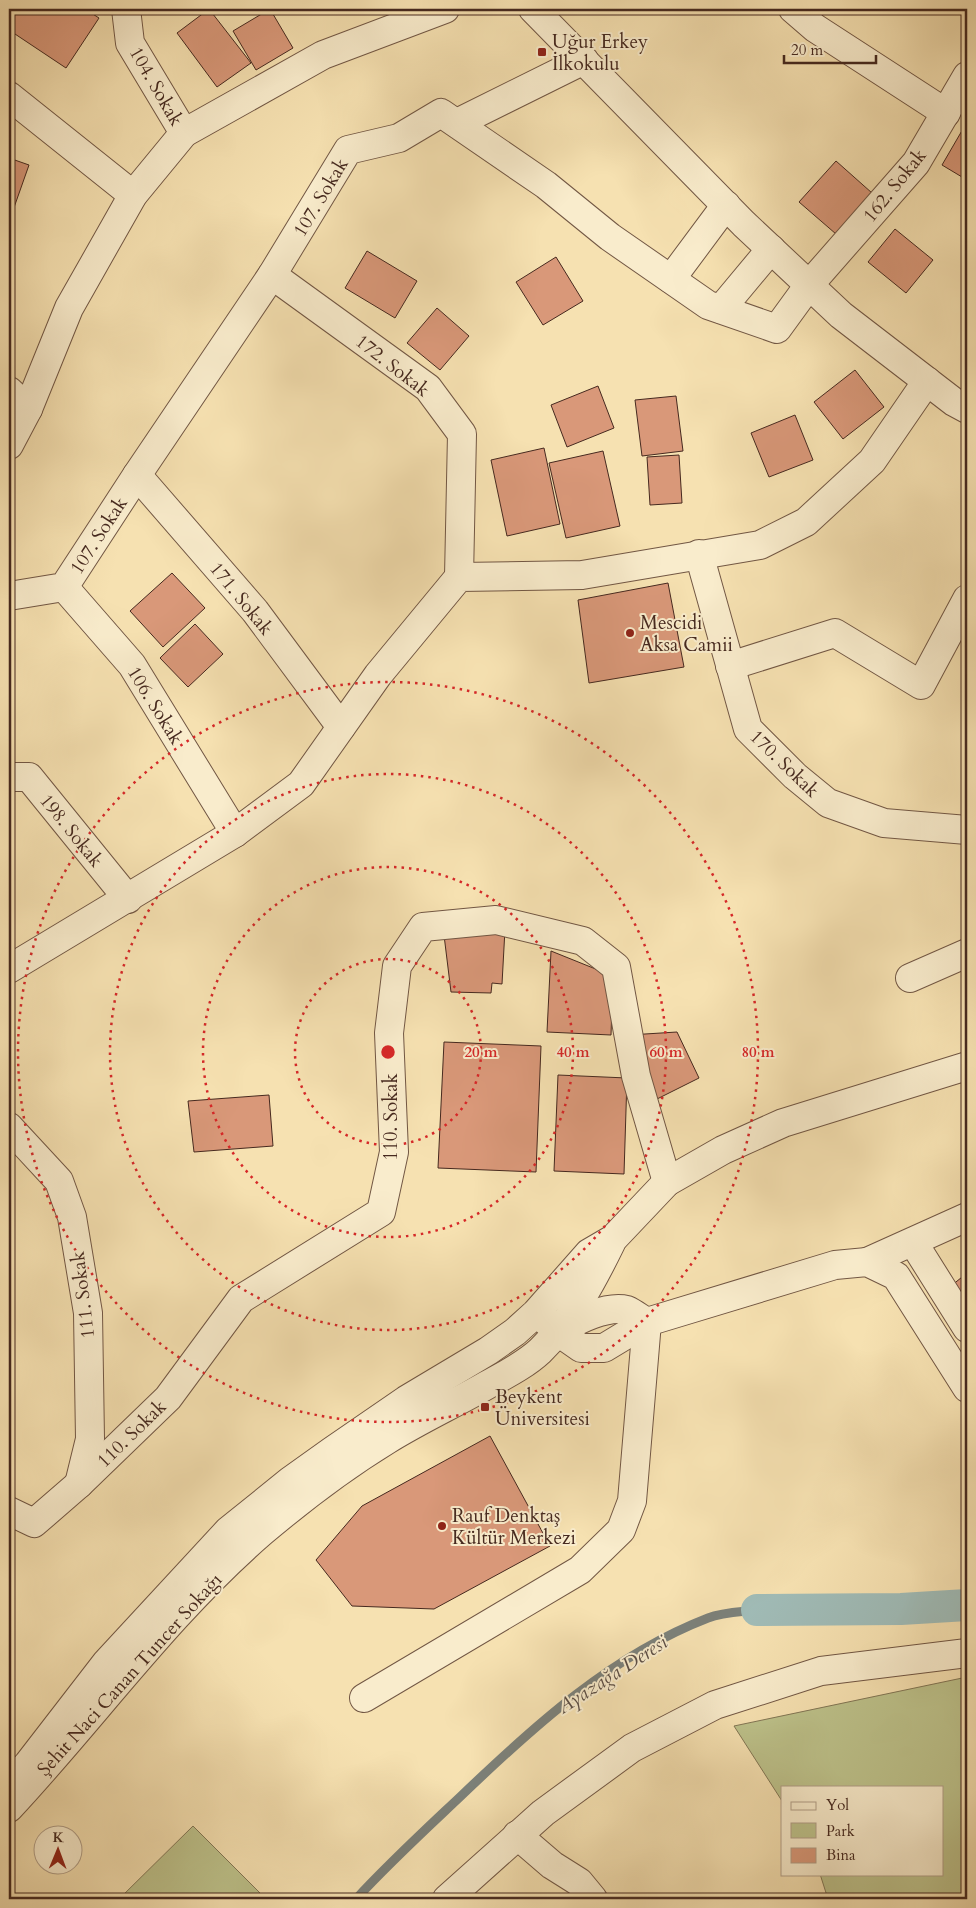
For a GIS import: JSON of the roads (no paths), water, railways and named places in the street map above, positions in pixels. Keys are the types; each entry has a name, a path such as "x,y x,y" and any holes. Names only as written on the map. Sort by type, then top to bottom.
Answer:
{"street":[{"name":"104. Sokak","path":"126,9 130,43 184,134"},
{"path":"9,445 18,400 68,308 134,195 184,134 323,55 445,9"},
{"path":"533,9 726,205 841,315 954,402 967,409"},
{"path":"793,9 815,28 946,113"},
{"path":"457,123 584,60"},
{"name":"162. Sokak","path":"809,285 916,163 967,76"},
{"path":"9,96 134,195"},
{"name":"107. Sokak","path":"9,596 64,587 272,275 348,150 398,138 441,113 546,185 610,237 708,305 777,329 809,285"},
{"path":"671,279 726,205"},
{"path":"721,309 771,249"},
{"name":"172. Sokak","path":"272,275 428,388 462,434 459,577"},
{"path":"9,969 235,833 300,784 378,675 459,577 582,575 760,545 806,522 872,461 927,381"},
{"name":"171. Sokak","path":"137,475 254,611 341,727"},
{"name":"170. Sokak","path":"699,554 748,729 795,776 828,803 884,823 967,830"},
{"name":"106. Sokak","path":"64,587 132,665 235,833"},
{"path":"730,666 835,633 921,685 967,599"},
{"name":"198. Sokak","path":"9,777 29,777 128,899"},
{"name":"110. Sokak","path":"9,1511 34,1523 79,1484 168,1398 241,1299 381,1212 394,1152 389,1033 397,966 423,927 496,920 583,941 616,967 636,1076 667,1182"},
{"path":"910,978 967,953"},
{"name":"Şehit Naci Canan Tuncer Sokağı","path":"9,1784 28,1764 106,1663 228,1531 297,1476 406,1400 488,1351 515,1332 536,1313 590,1253 613,1239 667,1182 724,1150 784,1123 967,1066"},
{"name":"111. Sokak","path":"9,1127 60,1181 72,1216 88,1314 90,1439 79,1484"},
{"path":"536,1313 558,1332 582,1317 604,1312 626,1310 647,1322 835,1265 867,1262 967,1217"},
{"name":"Şehit Naci Canan Tuncer Sokağı","path":"9,1808 204,1586 261,1532 321,1485 387,1440 516,1369 538,1353 558,1332 588,1289 613,1239"},
{"path":"913,1242 967,1328"},
{"path":"867,1262 896,1276 967,1388"},
{"path":"364,1698 580,1570 621,1530 632,1501 647,1322"},
{"path":"447,1899 543,1812 632,1748 714,1706 821,1671 967,1653"},
{"path":"517,1835 552,1865 579,1882 593,1899"}],"waterway":[{"name":"Ayazağa Deresi","path":"757,1610 901,1609 967,1605"},
{"name":"Ayazağa Deresi","path":"356,1899 407,1847 517,1744 607,1672 673,1633 708,1618 726,1613 757,1610"}],"place":[{"name":"Uğur Erkey İlkokulu","path":"542,52"},
{"name":"Mescidi Aksa Camii","path":"630,633"},
{"name":"Beykent Üniversitesi","path":"485,1407"},
{"name":"Rauf Denktaş Kültür Merkezi","path":"442,1526"}]}
